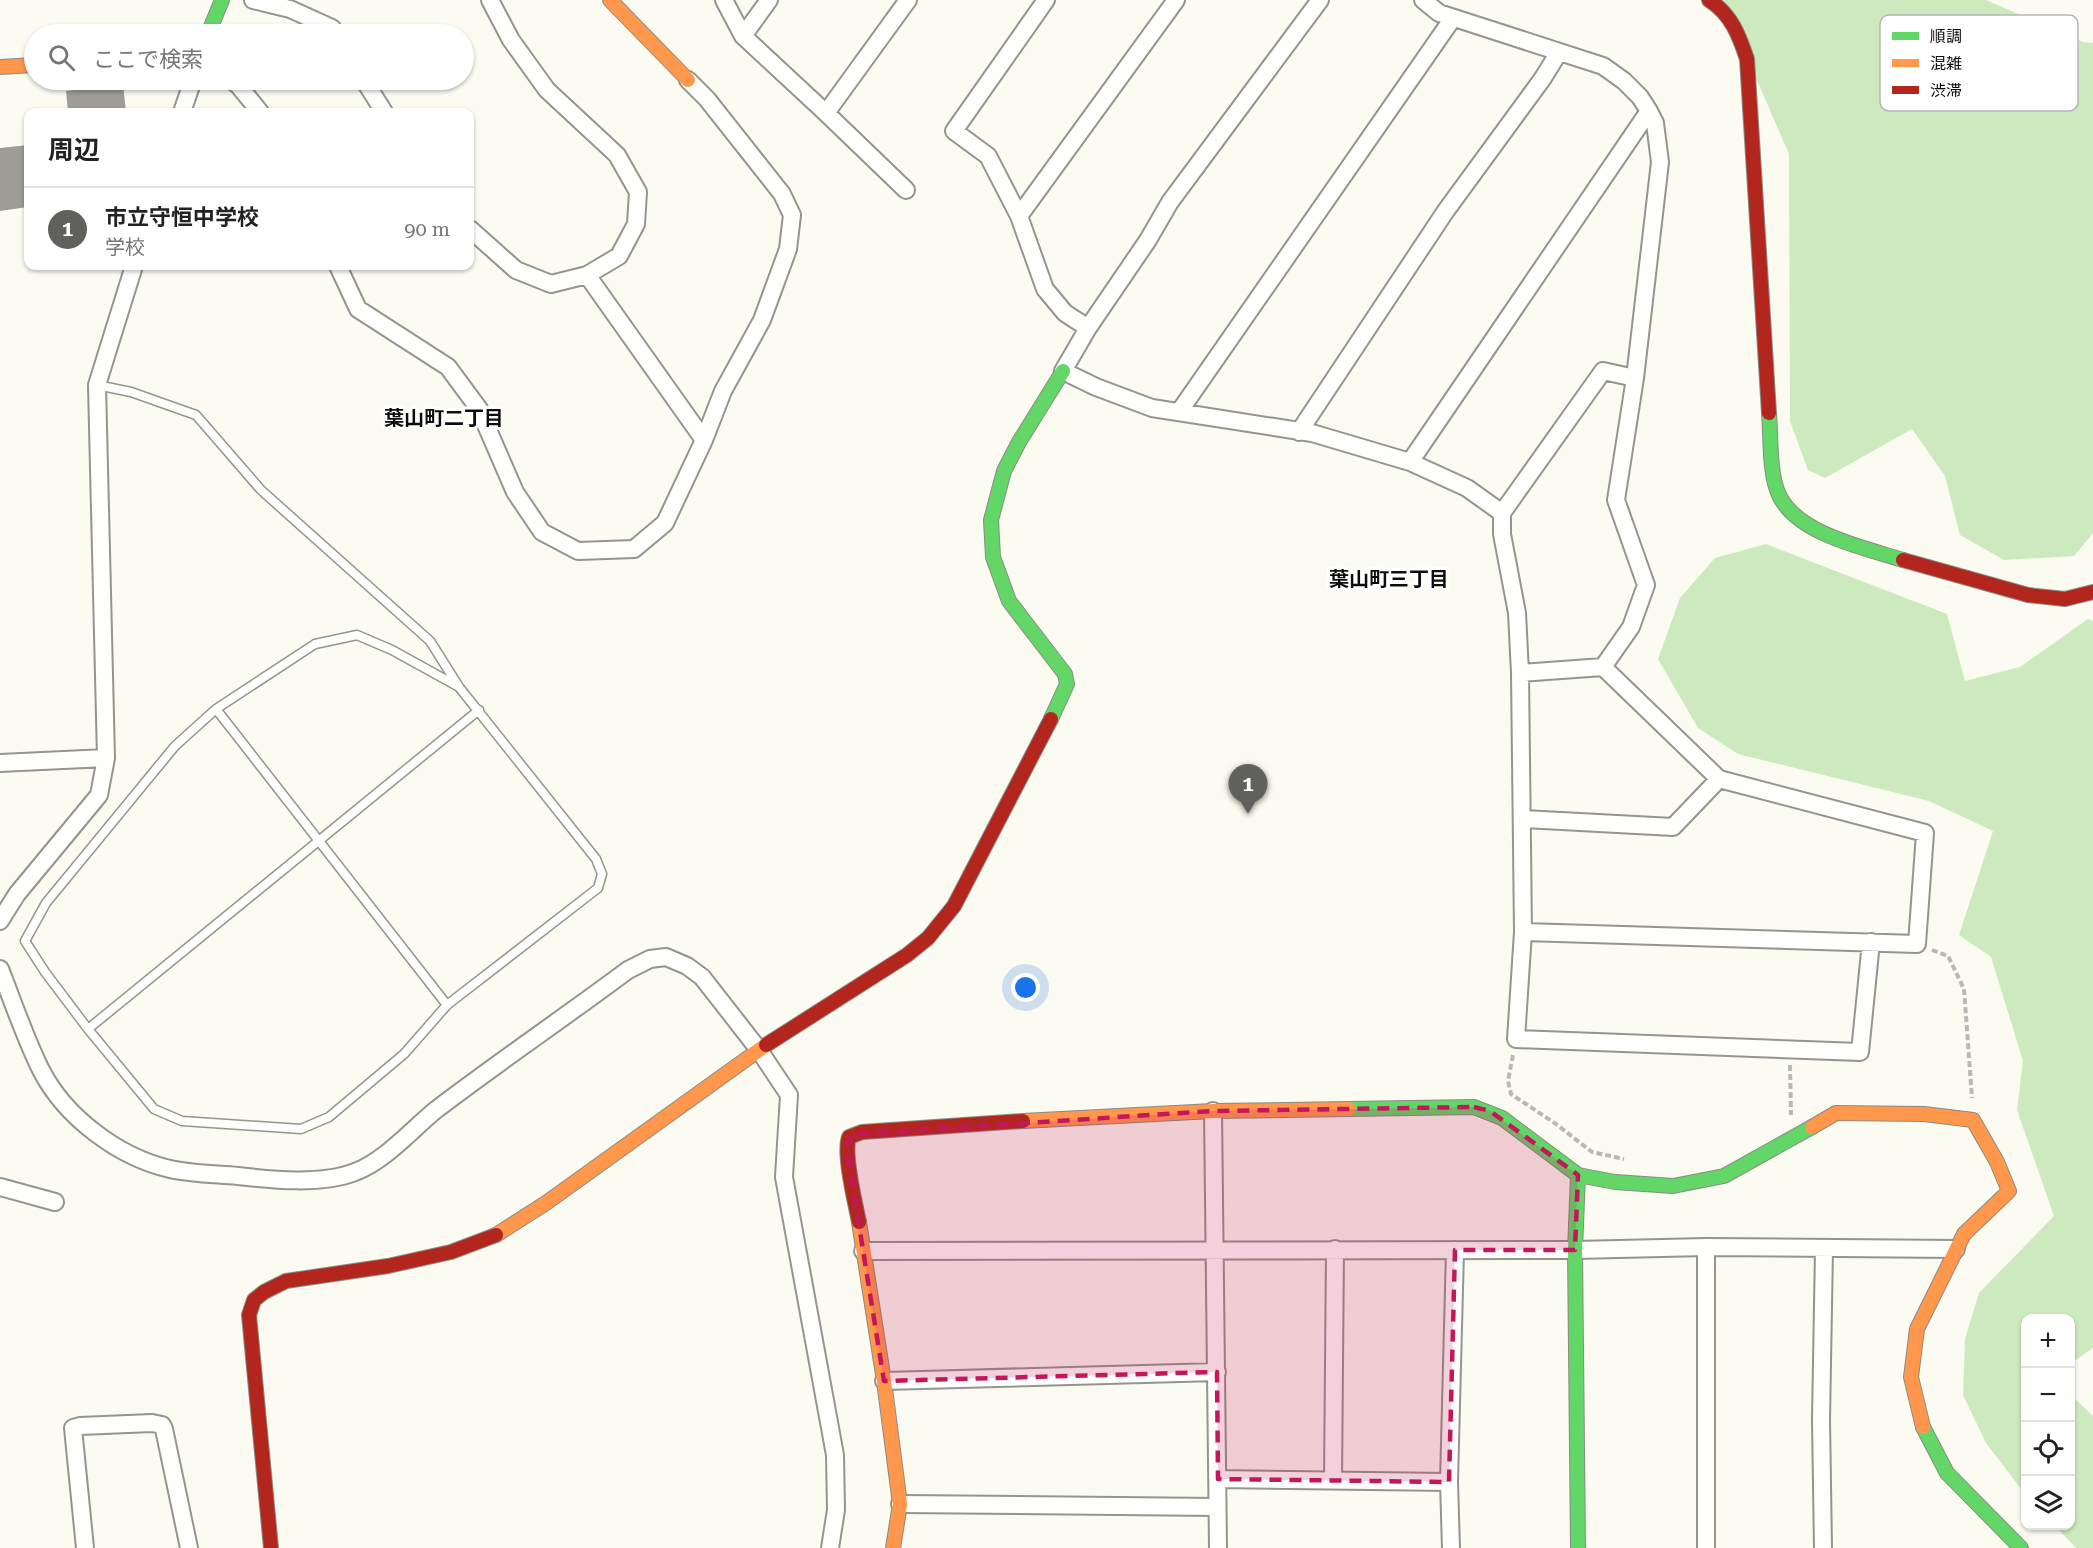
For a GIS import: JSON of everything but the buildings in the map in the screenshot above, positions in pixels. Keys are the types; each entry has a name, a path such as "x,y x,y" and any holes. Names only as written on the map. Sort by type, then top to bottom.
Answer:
{"street":[{"path":"212,24 222,0"},
{"path":"254,0 290,9 323,24"},
{"path":"474,233 516,270 551,284 587,275 618,256 636,224 638,192 617,155 547,90 511,40 490,0"},
{"path":"340,270 358,309 448,367 479,409 514,492 542,532 578,551 634,549 665,522 704,440 723,391 762,320 788,249 792,215 782,194 707,99 610,0"},
{"path":"724,0 743,36 906,190"},
{"path":"743,36 769,0"},
{"path":"826,113 908,0"},
{"path":"1046,0 954,131 988,156 1019,216 1045,289 1065,313 1088,328"},
{"path":"1019,216 1176,0"},
{"path":"271,1548 249,1315 254,1300 286,1281 388,1266 451,1252 503,1232 759,1050 907,955 928,938 954,906 1067,684 1065,674 1009,601 993,557 991,520 1004,471 1018,442 1088,328 1148,240 1170,202 1320,0"},
{"path":"1423,0 1439,14 1604,66 1640,96 1655,123 1660,162 1635,378 1616,500 1647,585 1631,627 1603,668"},
{"path":"1709,0 1718,5 1737,28 1747,59 1773,472 1778,494 1786,507 1805,523 1830,536 1952,575 2028,594 2066,599 2093,592"},
{"path":"1179,412 1453,18"},
{"path":"1299,432 1445,212 1543,78 1559,52"},
{"path":"0,67 24,66"},
{"path":"183,108 190,90"},
{"path":"242,90 257,108"},
{"path":"370,90 382,108"},
{"path":"1410,462 1649,111"},
{"path":"0,921 16,894 99,795 106,758 97,385 133,270"},
{"path":"587,275 704,440"},
{"path":"1063,371 1135,403 1312,433 1410,462 1467,488 1502,513"},
{"path":"1635,378 1603,371 1502,513 1502,534 1517,613 1520,673 1523,932 1516,1040 1860,1052 1871,942"},
{"path":"1520,673 1603,668 1719,779 1925,833 1917,944 1523,932"},
{"path":"0,763 106,758"},
{"path":"1522,819 1673,827 1719,779"},
{"path":"0,969 41,1071 59,1097 96,1134 132,1155 170,1169 245,1177 318,1180 354,1173 371,1164 495,1065 628,970 650,959 666,957 687,966 702,977 759,1050 789,1095 784,1177 835,1455 836,1510 830,1548"},
{"path":"893,1548 900,1504 884,1381 847,1143 849,1137 854,1134 999,1122 1213,1111 1474,1107 1502,1118 1578,1175 1615,1182 1673,1186 1724,1176 1836,1113 1924,1114 1973,1120 1997,1162 2009,1191 1965,1234 1956,1249 1917,1329 1911,1377 1924,1433 1947,1473 2021,1548"},
{"path":"1213,1111 1218,1548"},
{"path":"1578,1175 1575,1250 1578,1548"},
{"path":"0,1187 54,1202"},
{"path":"863,1251 1575,1250 1706,1247 1956,1249"},
{"path":"1706,1247 1706,1548"},
{"path":"1333,1481 1335,1249"},
{"path":"1823,1548 1821,1420 1824,1249"},
{"path":"1451,1548 1449,1482 1455,1250"},
{"path":"884,1381 1216,1372"},
{"path":"85,1548 73,1428 80,1425 152,1423 162,1425 164,1429 189,1548"},
{"path":"1218,1479 1449,1482"},
{"path":"900,1504 1217,1507"}],"lane":[{"path":"97,385 131,392 196,415 261,490 430,641 459,687 596,859 602,874 598,888 447,1005 404,1054 328,1117 301,1129 182,1121 154,1109 88,1029 25,941 46,903 167,755 216,709 315,644 357,635 392,650 459,687"},
{"path":"216,709 447,1005"},
{"path":"88,1029 479,710"}],"path":[{"path":"1917,944 1948,957 1964,989 1973,1120"},
{"path":"1516,1040 1508,1081 1511,1094 1556,1124 1592,1152 1632,1160"},
{"path":"1785,1121 1791,1115 1790,1050"}],"highlighted area":[{"path":"1474,1107 1490,1111 1578,1175 1575,1250 1455,1250 1449,1482 1218,1479 1217,1372 884,1381 849,1163 847,1143 854,1134 1213,1111"}],"green space":[{"path":"1722,0 1986,0 2021,15 1880,15 1880,111 2078,111 2078,40 2093,43 2093,533 2074,556 2004,560 1960,535 1945,476 1912,429 1825,478 1808,470 1790,421 1789,154"},
{"path":"1766,544 1947,614 1965,681 2020,667 2088,619 2093,621 2093,1348 2075,1360 2075,1314 2021,1314 2021,1489 1986,1443 1963,1395 1965,1339 1979,1293 2054,1216 2017,1110 2023,1061 1991,957 1959,935 1993,831 1929,801 1738,754 1698,728 1658,659 1680,598 1715,558"},
{"path":"2075,1399 2093,1416 2093,1548 2076,1548 2059,1530 2075,1530"}],"traffic: fast":[{"path":"212,24 222,0"},
{"path":"1051,719 1067,684 1065,674 1009,601 993,557 991,520 1004,471 1019,442 1063,371"},
{"path":"1769,413 1774,477 1779,495 1788,508 1816,530 1903,560"},
{"path":"1349,1109 1474,1107 1502,1118 1578,1175 1615,1182 1673,1186 1724,1176 1812,1127"},
{"path":"1578,1175 1575,1250 1578,1548"},
{"path":"1923,1427 1947,1473 2021,1548"}],"traffic: slow":[{"path":"610,0 688,80"},
{"path":"0,67 24,66"},
{"path":"496,1235 546,1203 766,1045"},
{"path":"1023,1121 1213,1111 1349,1109"},
{"path":"1812,1127 1836,1113 1924,1114 1973,1120 1997,1162 2009,1191 1964,1234 1917,1329 1911,1377 1923,1427"},
{"path":"859,1222 884,1381 900,1504 893,1548"}],"traffic: jam":[{"path":"1709,0 1729,18 1747,59 1769,413"},
{"path":"1903,560 2028,595 2065,599 2093,592"},
{"path":"766,1045 907,955 928,938 954,906 1051,719"},
{"path":"859,1222 848,1166 849,1137 862,1132 1023,1121"},
{"path":"271,1548 249,1315 254,1300 286,1281 388,1266 451,1252 496,1235"}],"place":[{"name":"市立守恒中学校","path":"1248,814"}],"district":[{"name":"葉山町二丁目","path":"444,418"},
{"name":"葉山町三丁目","path":"1389,579"}]}
